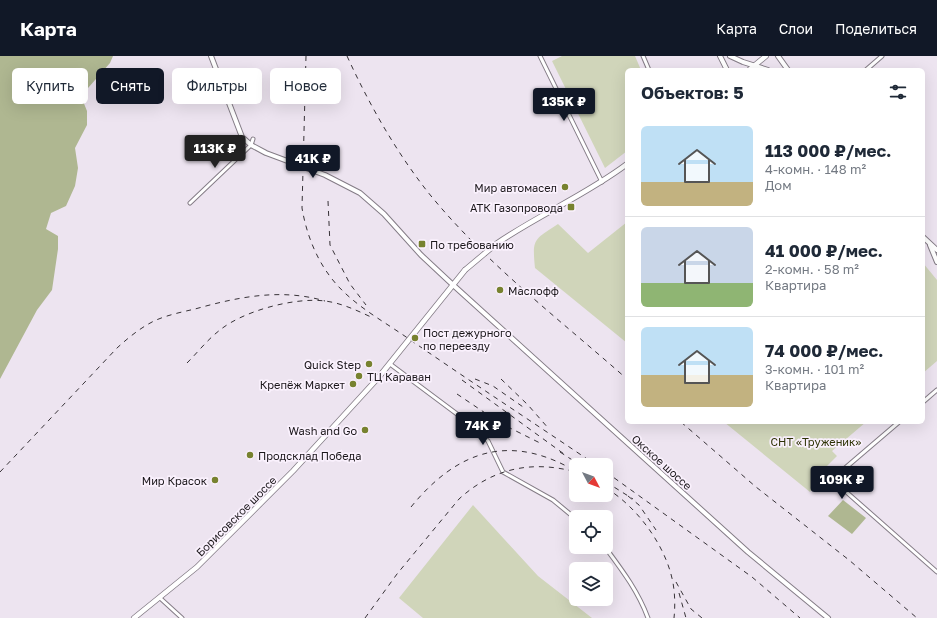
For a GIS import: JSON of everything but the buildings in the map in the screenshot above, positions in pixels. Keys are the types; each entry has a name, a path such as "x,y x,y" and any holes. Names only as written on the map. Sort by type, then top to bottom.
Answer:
{"main road":[{"path":"211,56 239,131 251,145"},
{"path":"720,56 726,68"},
{"path":"730,56 761,68"},
{"path":"752,68 766,56"},
{"path":"778,56 787,68"},
{"name":"Окское шоссе","path":"251,145 266,153 325,175 360,193 384,214 426,260 452,284 748,552 828,618"},
{"path":"602,182 625,165"},
{"name":"Борисовское шоссе","path":"134,618 197,567 249,516 361,398 390,364 452,284 465,270 496,244 516,231 602,182"},
{"path":"925,240 937,262"},
{"path":"929,245 937,250"}],"street":[{"path":"540,56 602,182"},
{"path":"643,56 648,68"},
{"path":"868,68 882,56"},
{"path":"190,203 251,145 253,139"},
{"path":"390,364 469,423 488,441 503,472 553,500 569,513"},
{"path":"925,400 937,390"},
{"path":"897,424 837,475 835,482 937,572"},
{"path":"611,554 628,576 641,599 648,618"},
{"path":"160,598 182,618"}],"green space":[{"path":"0,56 113,56 106,68 96,68 96,79 88,88 88,68 12,68 12,104 84,104 87,111 87,125 75,148 78,168 75,186 66,206 51,213 46,229 58,236 58,249 52,290 37,310 0,379"},
{"path":"562,56 635,56 640,68 625,68 625,153 605,168 552,61"},
{"path":"558,224 588,253 625,224 625,341 535,268 534,251 536,241 544,233"},
{"path":"925,265 937,280 937,361 925,371"},
{"name":"СНТ «Труженик»","path":"726,424 864,424 832,451 837,456 820,473 810,492"},
{"path":"843,500 866,518 852,534 828,516"},
{"path":"473,505 538,576 569,600 569,606 577,606 592,618 423,618 399,598"}],"railway":[{"path":"306,56 302,208 312,243 324,268 337,285 356,303 586,458"},
{"path":"347,56 364,92 393,143 427,191 449,217 497,266 625,377"},
{"path":"328,201 330,245 350,284 366,305"},
{"path":"0,472 117,348 134,333 154,321 169,315 227,301 260,296 292,295 325,301"},
{"path":"187,363 211,337 230,323 255,311 285,303 313,300 325,301 343,305 371,317"},
{"path":"475,379 493,386 526,409"},
{"path":"501,379 528,405 549,429"},
{"path":"462,380 564,454"},
{"path":"457,394 500,423 542,444"},
{"path":"683,424 756,487 849,560 917,618"},
{"path":"411,507 428,488 445,473 464,462 483,454 503,451 524,452 547,457 569,468"},
{"path":"560,452 569,458"},
{"path":"365,618 397,574 459,499 472,488 485,480 514,469 544,467 569,470"},
{"path":"613,477 752,577 800,618"},
{"path":"613,486 633,499"},
{"path":"613,493 630,507 641,519 651,532 666,560 671,575 675,597 674,618"},
{"path":"628,496 639,505 656,530"},
{"path":"676,582 691,609 702,618"},
{"path":"679,593 686,618"}],"place":[{"name":"Мир автомасел","path":"565,187"},
{"name":"АТК Газопровода","path":"571,207"},
{"name":"По требованию","path":"422,244"},
{"name":"Маслофф","path":"500,290"},
{"name":"Пост дежурного по переезду","path":"415,338"},
{"name":"Quick Step","path":"369,364"},
{"name":"ТЦ Караван","path":"359,376"},
{"name":"Крепёж Маркет","path":"353,384"},
{"name":"Wash and Go","path":"365,430"},
{"name":"Продсклад Победа","path":"250,455"},
{"name":"Мир Красок","path":"215,480"}]}
